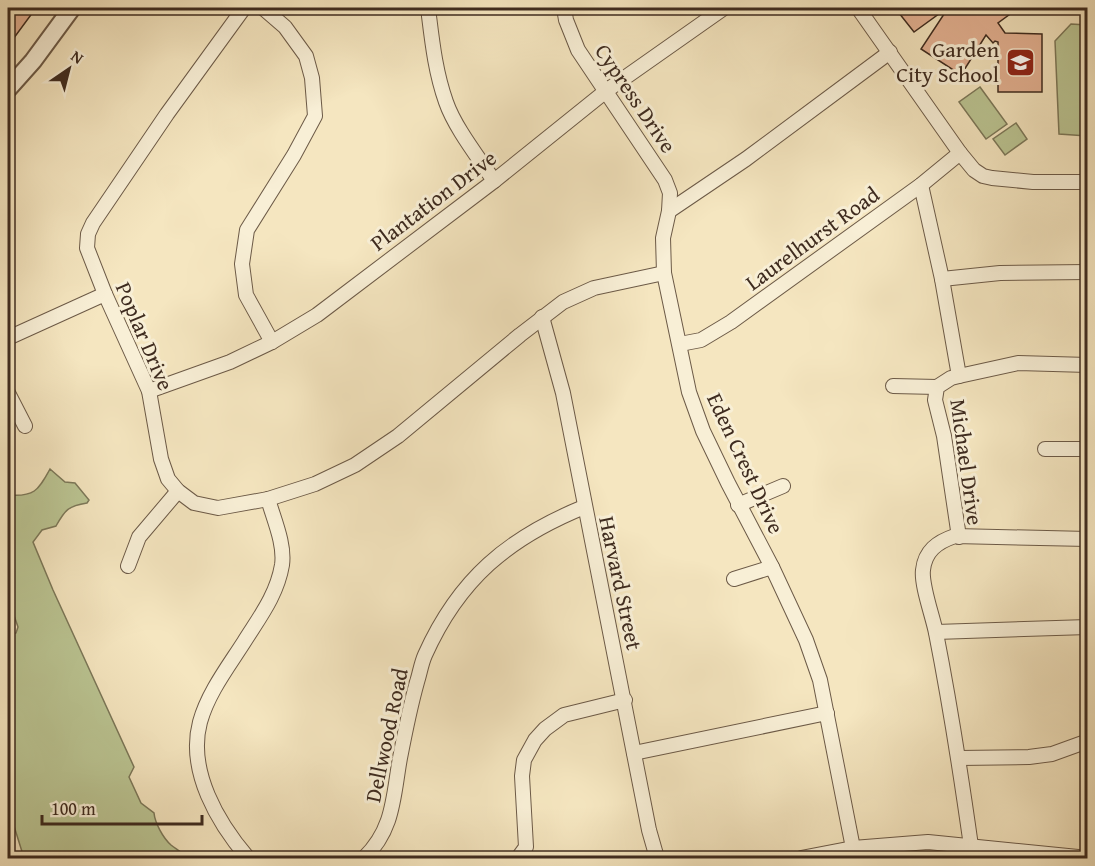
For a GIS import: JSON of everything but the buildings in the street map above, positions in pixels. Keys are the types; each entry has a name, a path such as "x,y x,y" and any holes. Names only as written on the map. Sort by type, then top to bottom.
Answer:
{"street":[{"path":"8,89 33,61 72,8"},
{"name":"Poplar Drive","path":"178,491 168,479 161,459 149,391 87,248 88,234 93,223 167,114 244,8"},
{"path":"263,8 285,27 306,56 312,78 315,116 294,155 247,230 242,264 246,294 272,342"},
{"path":"428,8 433,55 447,104 470,146 494,181"},
{"name":"Cypress Drive","path":"564,8 566,20 578,50 666,180 670,193 669,211"},
{"name":"Plantation Drive","path":"149,391 230,362 272,342 317,315 494,181 606,92 724,8"},
{"path":"858,8 974,170 983,176 992,178 1033,182 1088,182"},
{"path":"669,211 746,159 890,52"},
{"name":"Laurelhurst Road","path":"680,344 701,340 731,322 921,185 960,153"},
{"name":"Michael Drive","path":"921,185 942,279 959,376 951,378 938,387 935,400 944,436 960,537 940,541 930,550 922,574 936,632 959,758 971,846"},
{"name":"Eden Crest Drive","path":"669,211 663,238 664,273 690,392 703,430 738,505 772,567 806,640 820,680 853,848"},
{"path":"942,279 1000,273 1088,272"},
{"path":"128,566 139,537 178,491 194,502 218,508 268,499 315,484 355,465 398,436 563,302 594,288 664,273"},
{"path":"8,338 105,294"},
{"name":"Harvard Street","path":"542,317 563,393 649,830 657,858"},
{"path":"959,376 1018,363 1088,364"},
{"path":"893,386 938,387"},
{"path":"8,393 25,426"},
{"path":"1045,449 1088,449"},
{"path":"738,505 783,486"},
{"path":"248,858 231,838 205,788 197,752 200,722 213,691 267,607 282,565 282,549 268,499"},
{"name":"Dellwood Road","path":"364,858 376,847 391,818 408,718 421,667 446,617 465,587 492,559 519,539 556,518 584,507"},
{"path":"960,537 1088,539"},
{"path":"734,579 772,567"},
{"path":"936,632 1088,627"},
{"path":"519,858 526,847 522,776 524,760 535,740 545,729 564,715 625,700"},
{"path":"634,753 827,713"},
{"path":"959,758 1029,757 1052,754 1088,741"},
{"path":"801,858 853,848 928,842 1088,858"}],"green space":[{"path":"1071,24 1087,25 1087,136 1059,134 1055,41"},
{"path":"980,87 1007,124 986,139 959,102"},
{"path":"1016,123 1027,139 1005,155 993,139"},
{"path":"50,469 65,482 75,483 89,500 87,503 68,510 56,526 42,530 33,542 134,767 129,777 141,803 154,813 165,838 185,858 24,858 8,807 8,636 16,633 18,627 8,598 8,495 24,495 34,491"}],"place":[{"name":"Garden City School","path":"1020,62"}]}
